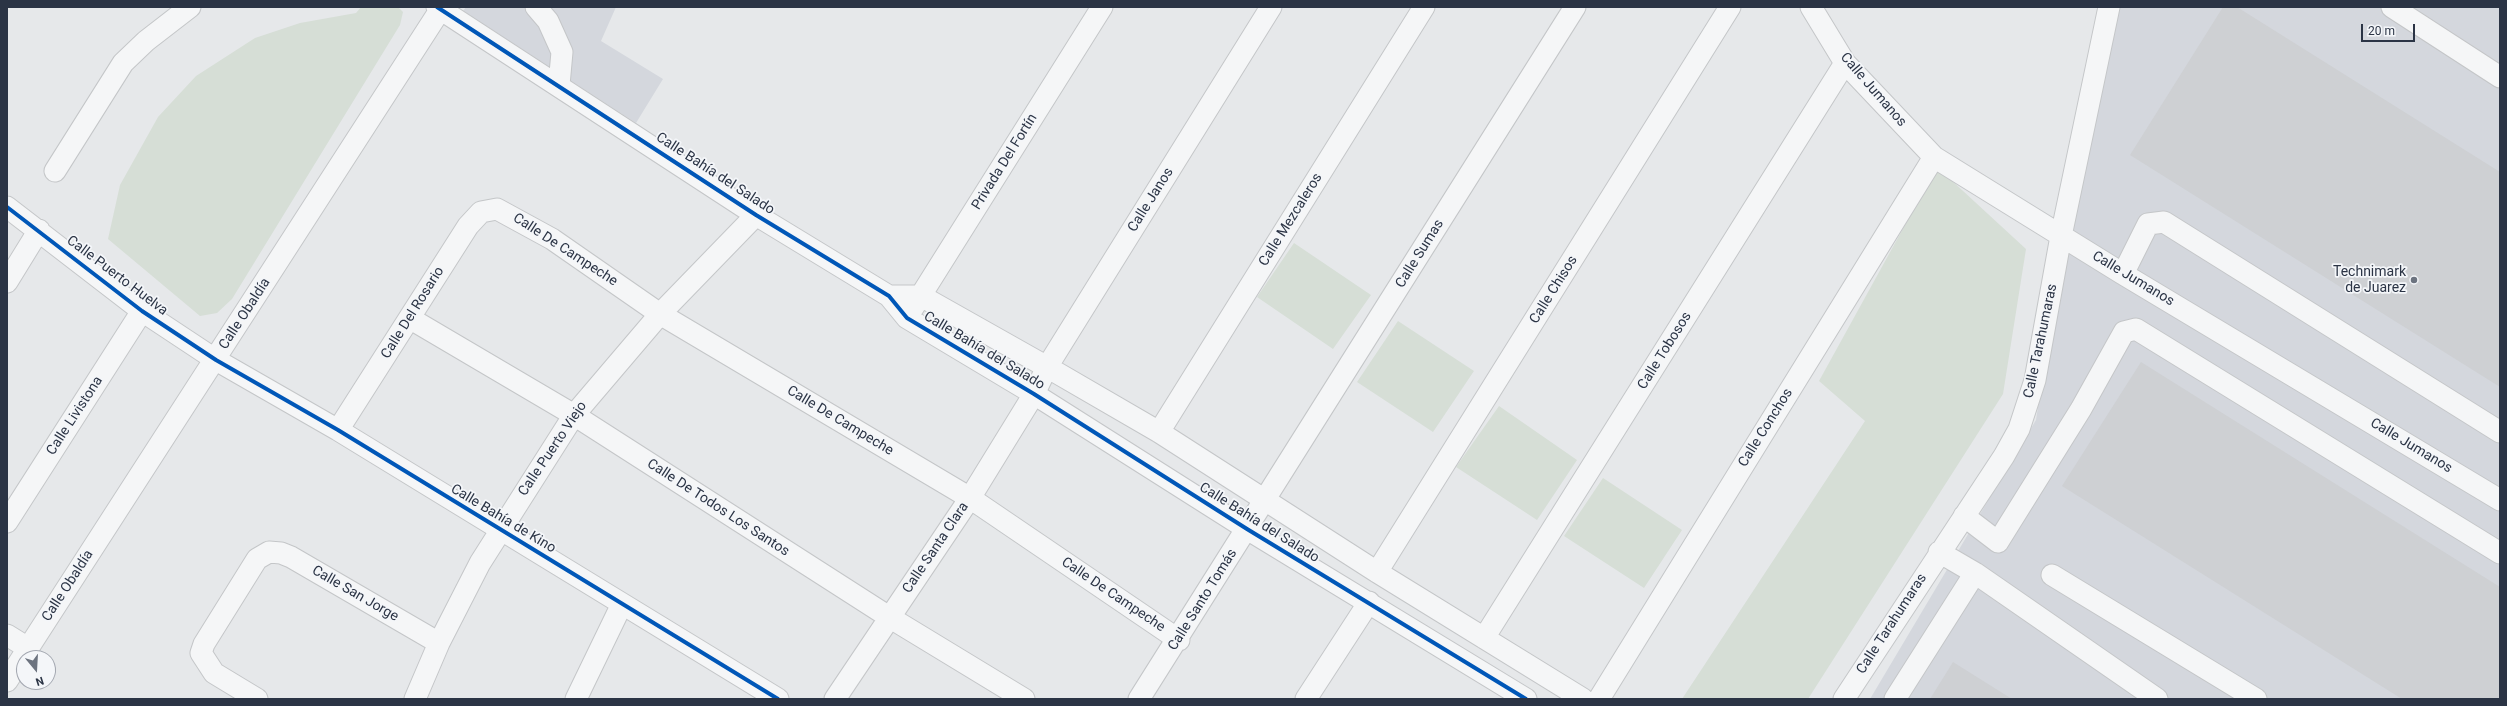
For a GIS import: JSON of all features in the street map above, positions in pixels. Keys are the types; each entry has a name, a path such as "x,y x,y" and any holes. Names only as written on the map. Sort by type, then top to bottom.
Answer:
{"street":[{"path":"55,171 123,63 146,41 190,7"},
{"path":"536,7 548,21 562,52 559,85"},
{"name":"Privada Del Fortín","path":"907,318 1102,7"},
{"name":"Calle Janos","path":"1034,394 1047,367 1271,7"},
{"name":"Calle Mezcaleros","path":"1159,432 1424,7"},
{"name":"Calle Sumas","path":"1266,500 1575,7"},
{"name":"Calle Chisos","path":"1377,572 1730,7"},
{"name":"Calle Jumanos","path":"1811,7 1845,63 1934,157 2123,274 2500,500"},
{"name":"Calle Tarahumaras","path":"1844,699 1938,552 2004,456 2019,429 2035,380 2061,236 2109,7"},
{"path":"2392,7 2500,77"},
{"name":"Calle Bahía del Salado","path":"440,8 756,215 889,296 907,318 1034,394 1247,529 1526,699"},
{"name":"Calle Obaldía","path":"7,681 216,360 440,8"},
{"name":"Calle Tobosos","path":"1484,638 1845,63"},
{"name":"Calle Conchos","path":"1599,699 1934,157"},
{"name":"Calle Puerto Huelva","path":"7,207 39,230 142,311 216,360"},
{"name":"Calle Del Rosario","path":"338,430 411,319 475,217 488,209 498,209"},
{"name":"Calle De Campeche","path":"498,209 552,239 660,314 970,498 1179,640"},
{"name":"Calle Puerto Viejo","path":"415,699 439,643 460,601 500,530 574,415 660,314 756,215"},
{"path":"2123,274 2148,224 2164,222 2500,432"},
{"path":"7,282 39,230"},
{"name":"Calle Bahía del Salado","path":"889,296 921,296 1159,432 1377,572 1582,699"},
{"name":"Calle Livistona","path":"7,522 142,311"},
{"name":"Calle De Todos Los Santos","path":"411,319 574,415 889,617 1024,699"},
{"path":"1964,516 1998,542 2081,409 2124,332 2136,329 2500,553"},
{"name":"Calle Bahía de Kino","path":"216,360 338,430 778,699"},
{"name":"Calle Santa Clara","path":"835,699 970,498 1034,394"},
{"name":"Calle Santo Tomás","path":"1139,699 1179,640 1266,500"},
{"name":"Calle San Jorge","path":"258,699 214,673 201,653 204,644 257,559 269,552 281,553 291,557 439,643"},
{"path":"1938,552 1974,573 2157,699"},
{"path":"1895,699 1974,573"},
{"path":"2052,575 2256,699"},
{"path":"1306,699 1369,602"},
{"path":"576,699 622,604"},
{"path":"7,635 28,648"}],"shaded area":[{"path":"361,7 398,7 403,12 400,25 232,299 217,313 200,316 108,239 120,185 158,117 196,76 255,38 300,23 356,13"},
{"path":"466,7 616,7 601,41 663,79 636,123 463,11"},
{"path":"2099,7 2500,7 2500,699 1870,699 2036,420"},
{"path":"1937,167 2026,249 2003,394 1808,699 1682,699 1865,421 1819,381"},
{"path":"1294,243 1371,295 1333,349 1257,297"},
{"path":"1398,321 1474,371 1433,432 1357,382"},
{"path":"1499,406 1577,460 1537,520 1456,467"},
{"path":"1603,478 1682,530 1644,588 1564,536"}],"building":[{"name":"Technimark de Juarez","path":"2223,7 2237,7 2500,172 2500,387 2130,155"},
{"path":"2141,362 2500,587 2500,699 2402,699 2062,486"},
{"path":"1953,662 2012,699 1930,699"}],"cycle path":[{"path":"437,7 756,215 889,296 907,318 1034,394 1247,529 1526,699"},
{"path":"7,207 142,311 216,360 338,430 778,699"}],"place":[{"name":"Technimark de Juarez","path":"2414,280"}]}
